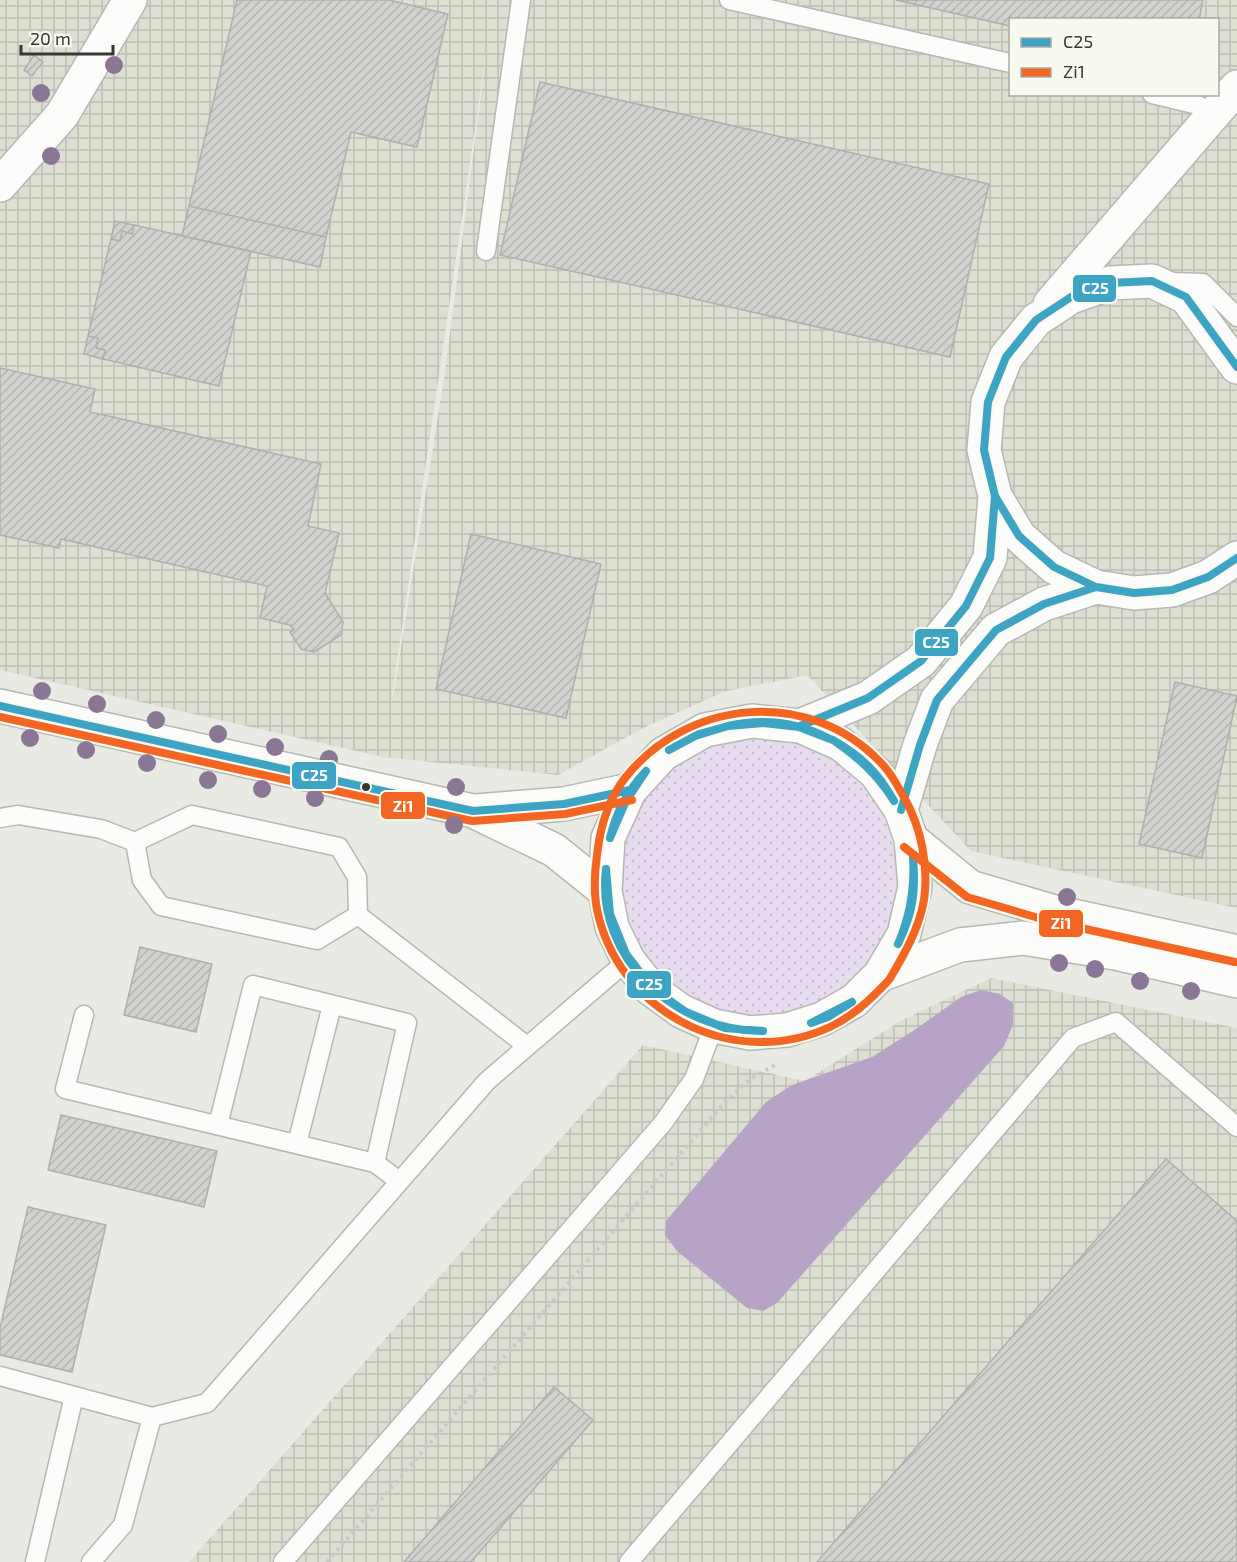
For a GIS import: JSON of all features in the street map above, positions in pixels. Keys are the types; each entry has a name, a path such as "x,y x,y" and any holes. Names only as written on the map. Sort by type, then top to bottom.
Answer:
{"street":[{"path":"0,185 62,115 130,0"},
{"path":"1237,87 1006,357 988,402 984,450 995,496 1019,536 1054,567 1096,587 1134,593 1223,582 1237,558"},
{"path":"1036,320 1071,297 1110,283 1152,281 1186,297 1237,367"},
{"path":"800,726 868,698 921,661 966,606 990,558 995,496"},
{"path":"1096,587 1044,604 996,630 937,700 920,745 906,825 915,887 904,934 880,975 854,1001 822,1019 787,1030 750,1033 714,1026 681,1011 651,989 628,960 612,927 604,891 608,838 630,790 663,754 705,730 752,720 800,726 842,744 876,773 906,825 970,887 1051,911 1237,952"},
{"path":"0,706 473,811 554,850 604,891"},
{"path":"473,811 564,804 630,790"},
{"path":"880,975 960,945 1023,938 1115,953 1237,981"}],"lane":[{"path":"486,251 521,0"},
{"path":"729,0 1009,63"},
{"path":"1160,96 1198,105 1212,116"},
{"path":"1152,281 1203,283 1237,316"},
{"path":"0,818 18,815 101,829 135,842 192,814 339,848 357,877 358,915"},
{"path":"135,842 142,880 161,906 317,940 358,915"},
{"path":"358,915 527,1046"},
{"path":"0,1376 152,1417 207,1403 487,1081 628,960"},
{"path":"218,1125 253,985 407,1023 375,1163"},
{"path":"297,1144 332,1005"},
{"path":"84,1015 65,1089 375,1163 399,1181"},
{"path":"629,1562 1073,1038 1116,1022 1237,1127"},
{"path":"283,1562 663,1123 694,1079 714,1026"},
{"path":"35,1562 74,1396"},
{"path":"91,1562 123,1525 152,1417"}],"path":[{"path":"327,1562 726,1101 750,1078 780,1062"}],"shaded area":[{"path":"0,0 1237,0 1237,908 971,851 807,675 726,691 645,727 558,775 383,757 0,670","holes":["488,40 445,372 393,697"]},
{"path":"759,739 799,745 824,755 846,770 866,790 881,812 891,837 897,877 891,917 881,942 866,964 846,984 824,999 799,1009 759,1015 719,1009 694,999 672,984 652,964 637,942 627,917 621,877 627,837 637,812 652,790 672,770 694,755 719,745"},
{"path":"991,978 1237,1028 1237,1562 189,1562 643,1045 805,1081 902,1020"},
{"path":"981,990 1000,994 1013,1003 1013,1025 1004,1046 777,1303 763,1311 747,1308 677,1251 665,1235 666,1221 766,1102 792,1085 872,1057 961,997"}],"building":[{"path":"237,0 389,0 448,14 417,147 351,132 326,237 189,206"},
{"path":"896,0 1203,0 1199,18 1009,18 1009,26"},
{"path":"34,55 43,62 32,76 24,70"},
{"path":"540,82 989,184 950,357 500,255"},
{"path":"189,206 326,237 320,267 182,236"},
{"path":"115,221 134,225 132,234 122,231 120,241 111,239"},
{"path":"134,225 251,251 219,386 103,359 105,350 96,348 98,338 88,336 111,239 120,241 122,231 132,234"},
{"path":"88,336 98,338 96,348 105,350 103,359 84,354"},
{"path":"0,368 95,389 90,412 321,464 308,526 339,533 325,593 343,622 341,635 314,652 301,649 290,632 294,630 290,625 260,618 267,586 61,539 59,548 0,535"},
{"path":"471,534 601,564 566,718 436,689"},
{"path":"1175,682 1237,696 1202,858 1139,844"},
{"path":"140,947 212,964 196,1032 124,1015"},
{"path":"61,1115 217,1151 204,1207 48,1170"},
{"path":"1166,1159 1237,1221 1237,1562 817,1562"},
{"path":"28,1207 106,1225 72,1372 0,1355 0,1328"},
{"path":"554,1387 593,1420 471,1562 404,1562"}],"transit line":[{"name":"C25","path":"1237,367 1186,297 1152,281 1110,283 1071,297 1036,320 1006,357 988,402 984,450 995,496 1019,536 1054,567 1096,587 1134,593 1172,590 1208,577 1237,558"},
{"name":"C25","path":"800,726 868,698 921,661 966,606 990,558 995,496"},
{"name":"C25","path":"901,810 920,745 937,700 996,630 1044,604 1096,587"},
{"name":"C25","path":"0,706 473,811 564,804 630,790"},
{"name":"Zi1","path":"887,982 846,1018 830,1027 794,1039 758,1042 723,1038 689,1026 659,1007 633,983 613,953 599,918 596,902 595,871 600,835 609,805 625,778 651,751 682,731 715,718 750,712 786,713 821,722 853,739 882,764 895,781 911,810 924,861 925,887 922,911 910,942 889,980"},
{"name":"Zi1","path":"0,717 472,821 565,814 632,800"},
{"name":"C25","path":"728,726 754,722 780,723 793,725 830,739"},
{"name":"C25","path":"728,726 764,723 799,727 830,739"},
{"name":"C25","path":"669,750 699,734 728,726"},
{"name":"C25","path":"669,750 695,736 728,726"},
{"name":"C25","path":"833,740 868,766 894,801"},
{"name":"C25","path":"833,740 867,767 894,801"},
{"name":"C25","path":"610,838 624,802 646,771"},
{"name":"C25","path":"610,838 626,801 646,771"},
{"name":"Zi1","path":"904,847 967,897 1049,921 1235,962"},
{"name":"C25","path":"898,944 911,902 913,858"},
{"name":"C25","path":"898,944 912,902 913,858"},
{"name":"C25","path":"606,869 610,914 626,954 652,988 686,1012 725,1028 763,1031"},
{"name":"C25","path":"606,869 606,902 614,932 628,960 648,984 673,1004 701,1019 731,1028 763,1031"},
{"name":"C25","path":"811,1023 852,1002"},
{"name":"C25","path":"811,1023 828,1017 852,1002"}]}
